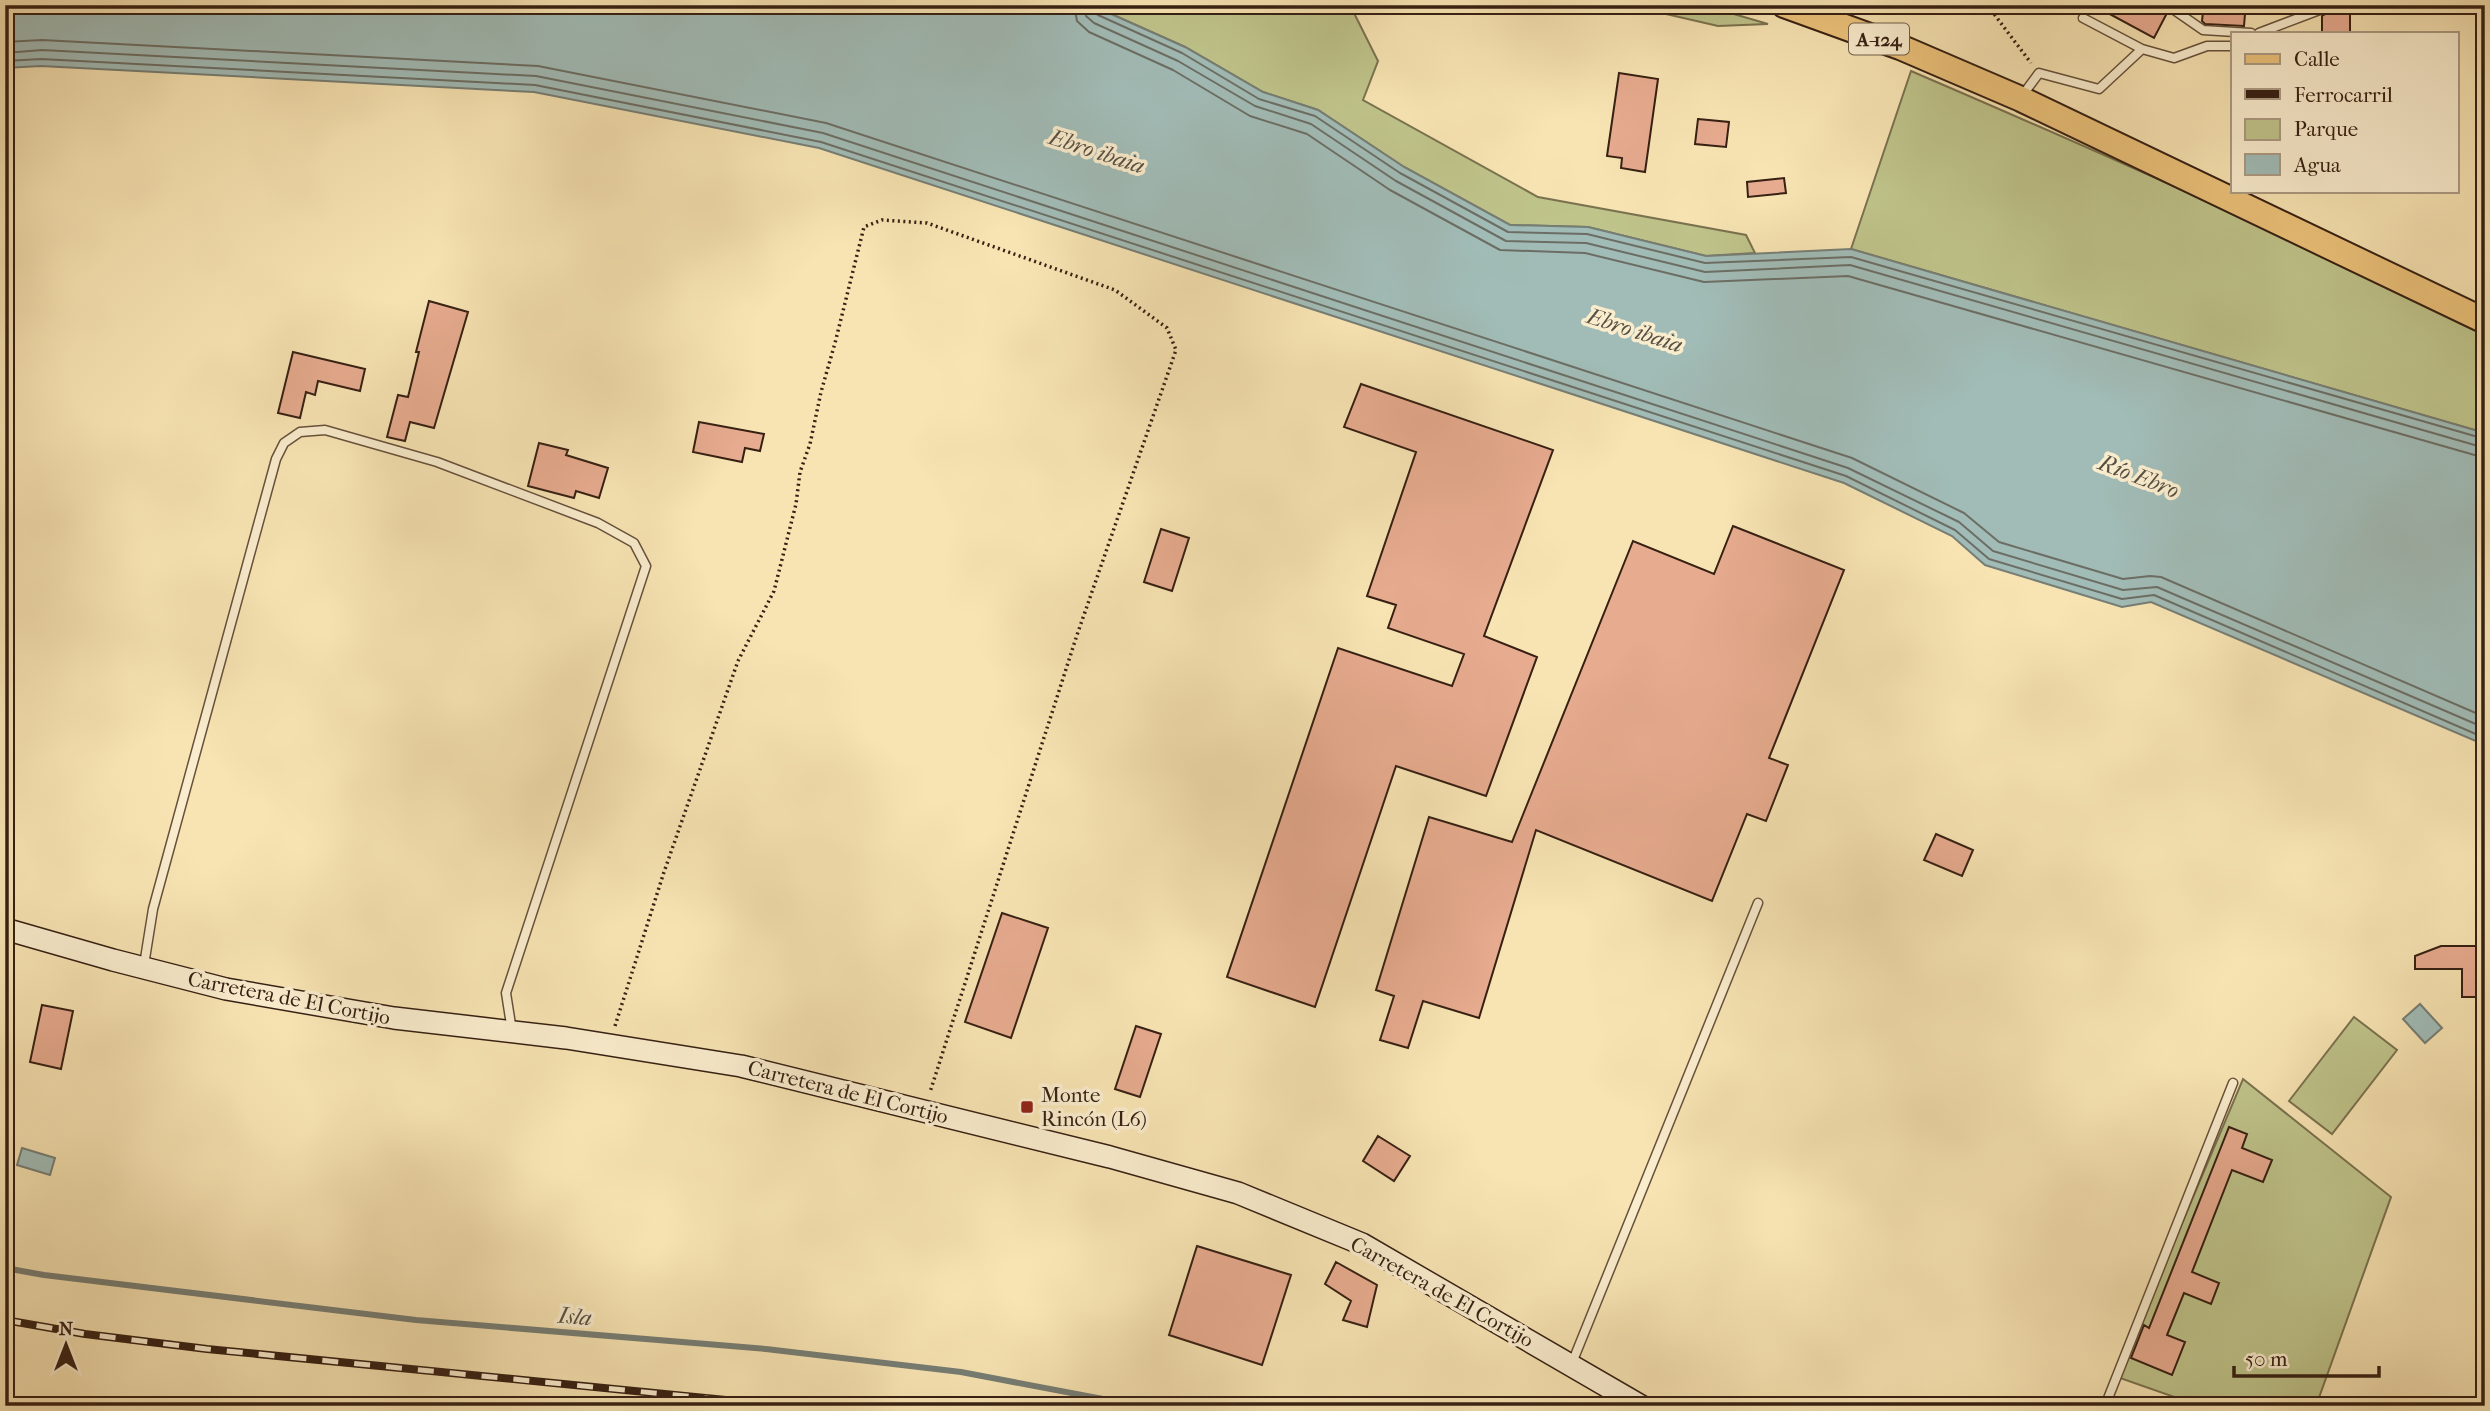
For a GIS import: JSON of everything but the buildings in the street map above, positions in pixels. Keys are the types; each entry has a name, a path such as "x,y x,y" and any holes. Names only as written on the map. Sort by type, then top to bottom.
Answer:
{"main road":[{"name":"A-124","path":"1784,5 1900,47 2021,99"},
{"path":"2021,99 2485,321"}],"street":[{"name":"Carretera de El Cortijo","path":"5,929 226,989 394,1018 610,1045 741,1066 1110,1157 1238,1193 1362,1244 1641,1406"}],"lane":[{"path":"2167,5 2203,30 2235,32"},
{"path":"2262,32 2322,9"},
{"path":"2083,18 2142,49 2174,58 2207,46 2231,46"},
{"path":"2021,99 2039,73 2099,89 2142,49"},
{"path":"144,968 153,909 276,459 284,443 300,432 325,430 437,462 598,523 634,543 646,566 506,993 512,1032"},
{"path":"1571,1365 1758,903"},
{"path":"2105,1406 2233,1083"}],"path":[{"path":"1991,10 2039,73"},
{"path":"610,1045 636,957 738,661 774,591 796,504 800,472 810,444 864,227 882,220 927,223 1115,290 1167,328 1176,350 1073,648 924,1111"},
{"path":"2477,1297 2485,1300"}],"green space":[{"path":"1091,5 1350,5 1378,61 1363,100 1538,197 1746,235 1755,253 1706,256 1588,227 1510,225 1404,167 1318,110 1263,92 1185,47"},
{"path":"1627,5 1703,5 1768,24 1718,26"},
{"path":"1911,71 2200,198 2485,335 2485,433 1851,249"},
{"path":"2354,1017 2397,1050 2332,1134 2289,1101"},
{"path":"2243,1079 2391,1197 2316,1406 2200,1406 2117,1377"}],"water":[{"path":"5,5 1091,5 1185,47 1263,92 1318,110 1404,167 1510,225 1588,227 1706,256 1851,249 2485,433 2485,745 2151,602 2122,607 1985,565 1952,536 1844,483 819,148 534,92 41,66 5,68"},
{"path":"2420,1004 2442,1028 2425,1043 2403,1019"},
{"path":"22,1148 55,1158 50,1175 17,1165"}],"waterway":[{"name":"Isla","path":"5,1268 416,1320 766,1349 961,1372 1140,1406"}],"railway":[{"path":"5,1320 85,1334 207,1349 787,1406"}],"place":[{"name":"Monte Rincón (L6)","path":"1027,1107"}],"water label":[{"name":"Ebro ibaia","path":"1097,151"},
{"name":"Ebro ibaia","path":"1635,330"},
{"name":"Río Ebro","path":"2139,476"}]}
